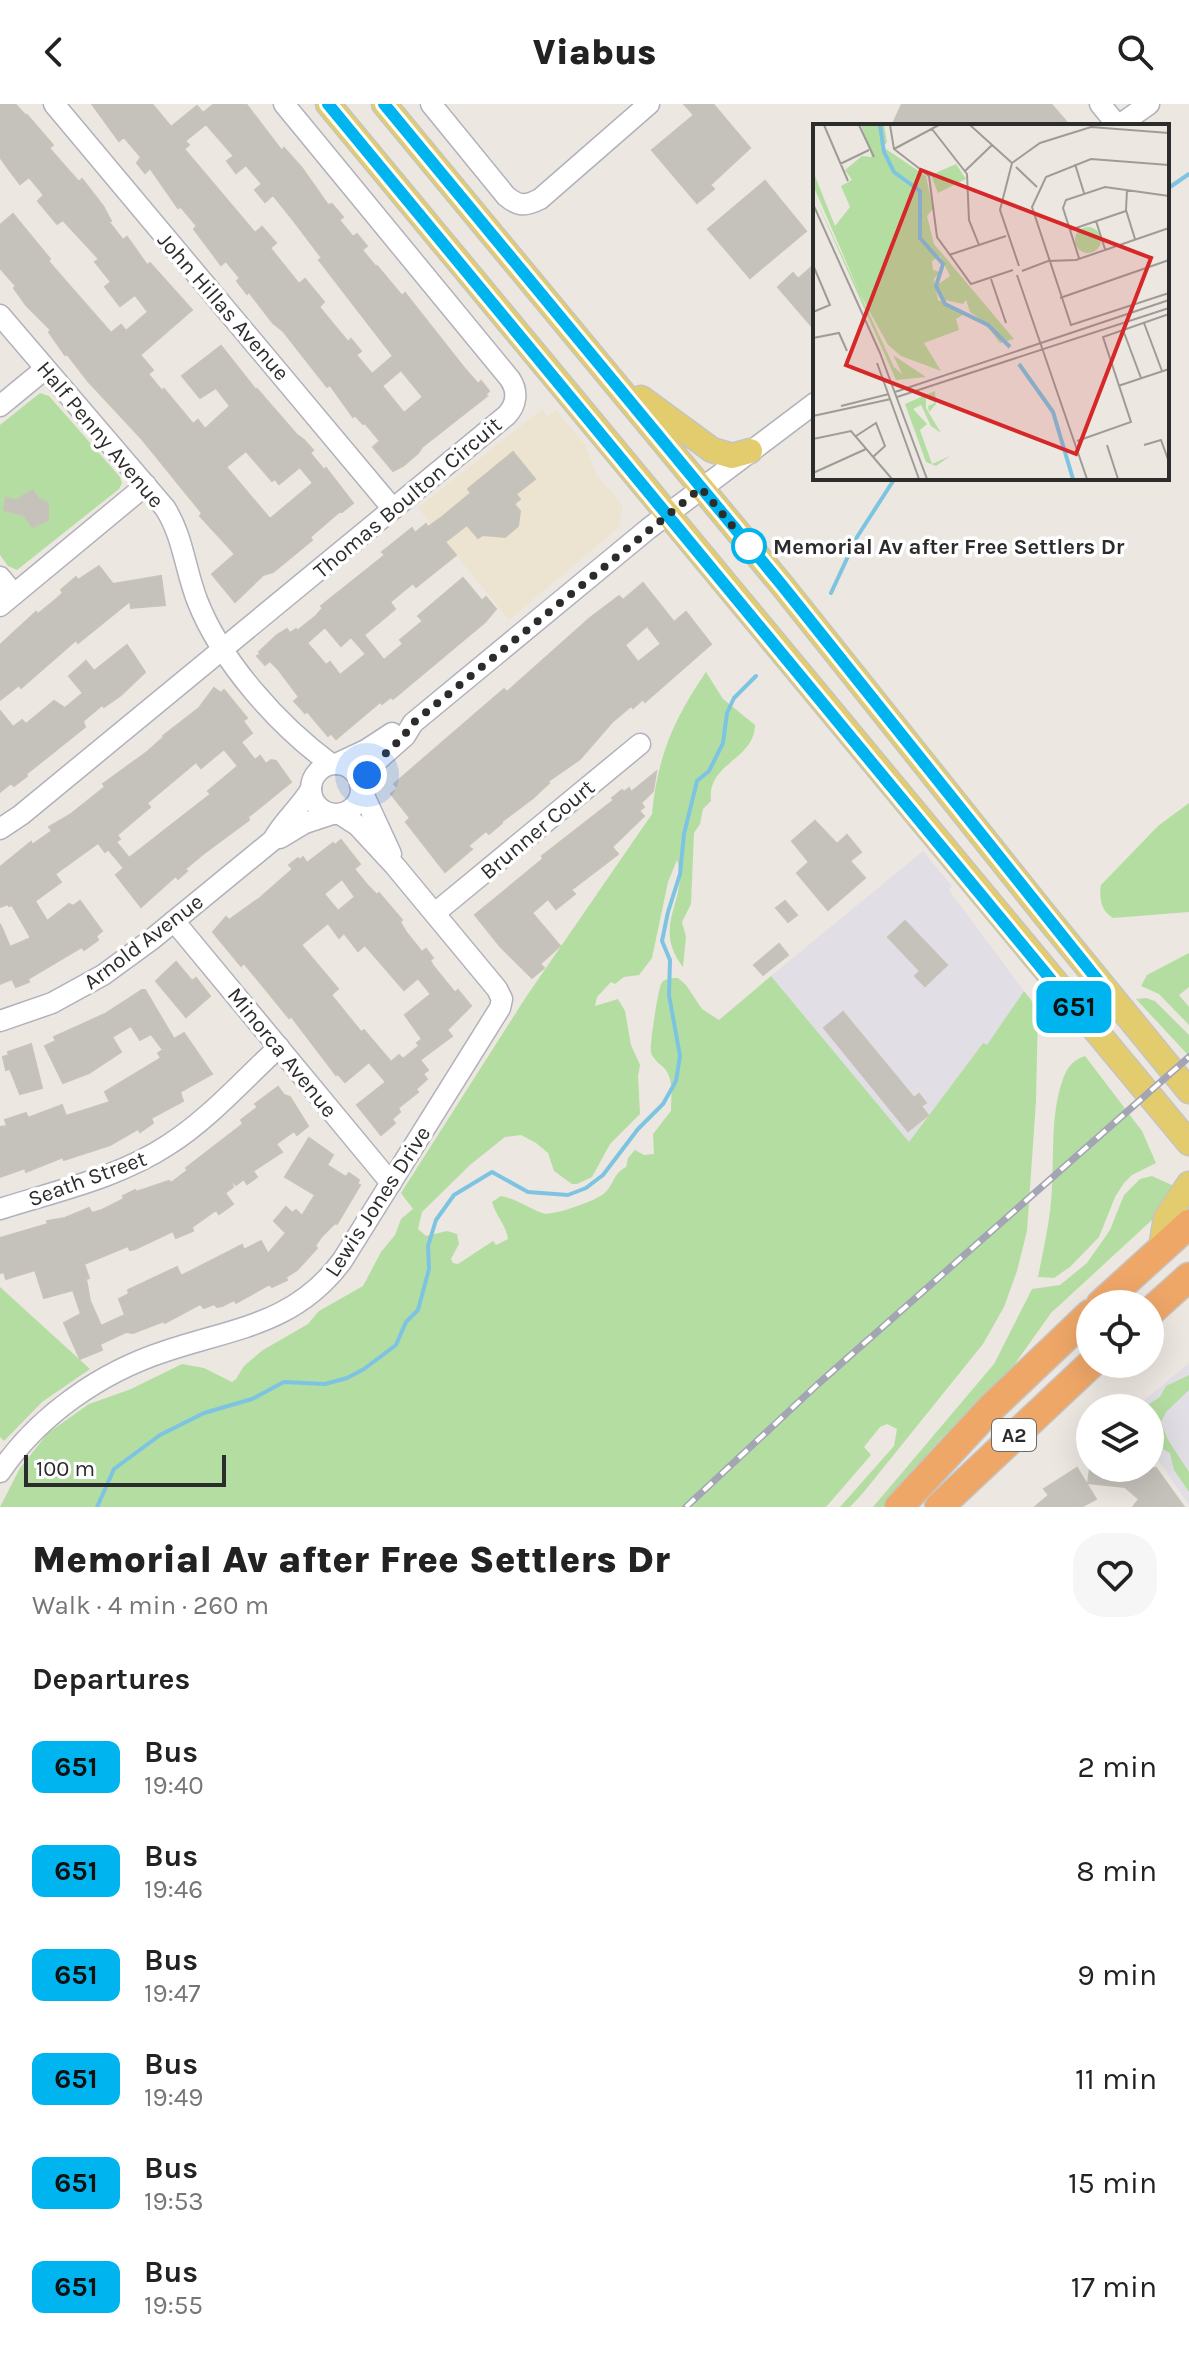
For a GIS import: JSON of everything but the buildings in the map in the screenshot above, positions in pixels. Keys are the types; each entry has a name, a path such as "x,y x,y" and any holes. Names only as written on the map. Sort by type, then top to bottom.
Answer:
{"highway":[{"path":"1116,1290 1189,1224"},
{"path":"1164,1299 1189,1277"},
{"name":"A2","path":"899,1507 991,1408 1076,1327"},
{"name":"A2","path":"939,1507 1076,1378"}],"main road":[{"path":"328,104 1189,1143"},
{"path":"384,104 701,488 1189,1091"},
{"path":"612,380 634,392 712,450 732,456 750,451"},
{"path":"1161,1248 1166,1218 1189,1184"}],"street":[{"name":"John Hillas Avenue","path":"54,104 393,509"},
{"name":"Thomas Boulton Circuit","path":"0,829 21,815 507,415 514,404 516,391 510,379 284,104"},
{"path":"437,106 506,196 526,206 540,199 649,104"},
{"path":"1100,104 1116,124"},
{"path":"1121,124 1149,104"},
{"name":"Half Penny Avenue","path":"0,315 165,508 175,527 198,603 223,649 283,725 311,787"},
{"path":"0,406 45,369"},
{"path":"336,814 355,805 361,787 378,760 405,736 413,723 667,515 813,404"},
{"path":"0,577 7,600 146,485"},
{"path":"413,723 317,773 311,787 317,805 357,825 435,913"},
{"name":"Half Penny Avenue","path":"283,725 334,764"},
{"name":"Brunner Court","path":"435,913 640,744"},
{"path":"334,764 352,770 387,842 395,866"},
{"name":"Arnold Avenue","path":"273,840 280,827 300,807 311,787"},
{"name":"Arnold Avenue","path":"0,1021 52,1003 103,975 273,840 286,836 305,823 336,814"},
{"name":"Lewis Jones Drive","path":"0,1472 52,1415 105,1378 165,1351 279,1316 308,1297 342,1261 500,1008 501,996 435,913"},
{"name":"Minorca Avenue","path":"174,921 391,1183"},
{"name":"Seath Street","path":"0,1209 118,1170 166,1147 198,1123 279,1047"}],"shaded area":[{"path":"542,409 548,416 556,410 585,445 596,475 623,505 619,527 509,620 418,508"},
{"path":"923,851 952,886 949,890 1024,991 987,1046 983,1043 909,1142 771,976"},
{"path":"1189,1363 1189,1505 1164,1468 1164,1394 1152,1394"}],"green space":[{"path":"40,393 49,396 122,483 119,489 17,570 8,566 0,555 0,425"},
{"path":"706,672 723,699 755,725 747,747 716,778 711,801 703,809 700,824 694,833 691,904 682,922 686,937 683,967 670,938 679,888 677,860 668,882 652,958 639,975 624,977 615,984 611,982 597,997 595,1006 618,999 625,1011 631,1045 640,1065 640,1114 610,1144 592,1177 577,1184 572,1184 554,1171 548,1153 536,1143 521,1135 505,1137 470,1165 422,1212 418,1229 426,1236 447,1231 457,1234 459,1244 451,1259 458,1264 493,1241 496,1245 508,1239 492,1202 501,1196 542,1213 563,1211 606,1192 635,1150 644,1155 654,1154 653,1134 671,1111 669,1077 651,1053 660,989 666,979 678,978 702,1009 719,1020 771,976 909,1142 983,1043 987,1045 1024,991 1038,1009 1036,1101 1027,1231 1017,1271 1004,1307 983,1344 863,1493 850,1507 840,1507 894,1446 897,1429 887,1424 880,1427 864,1447 871,1455 826,1507 0,1507 20,1468 48,1433 89,1404 131,1389 182,1364 204,1368 232,1382 244,1366 263,1350 308,1324 319,1311 363,1286 381,1252 395,1235 401,1219 413,1209 401,1193 526,997 652,814 658,775 669,739"},
{"path":"1189,803 1189,912 1113,918 1102,904 1101,885 1158,826"},
{"path":"1189,953 1189,987 1179,995 1189,1007 1189,1025 1159,994 1141,986 1147,975"},
{"path":"1136,999 1155,1001 1189,1035 1189,1056"},
{"path":"1085,1056 1142,1131 1156,1163 1132,1175 1124,1183 1099,1237 1070,1267 1054,1278 1038,1277 1050,1209 1058,1094 1068,1069"},
{"path":"1152,1176 1174,1186 1165,1208 1051,1313 1014,1365 940,1440 883,1507 873,1507 994,1364 1032,1289 1060,1285 1087,1263 1110,1230 1124,1195 1140,1179"},
{"path":"0,1287 90,1369 42,1402 4,1441 0,1437"},
{"path":"1189,1375 1189,1390 1164,1416 1162,1394 1166,1386"},
{"path":"1164,1430 1189,1472 1189,1492 1174,1470 1170,1453 1164,1449"}],"waterway":[{"path":"1169,188 1189,174"},
{"path":"831,593 857,537 894,480"},
{"path":"97,1507 114,1469 160,1435 204,1413 252,1399 284,1382 325,1384 347,1378 396,1345 406,1322 418,1310 429,1269 428,1246 436,1220 454,1195 492,1172 528,1192 568,1195 586,1188 603,1175 638,1129 663,1104 676,1081 680,1056 669,995 670,960 662,941 680,874 684,834 697,781 709,771 723,743 727,713 734,698 756,676"}],"railway":[{"path":"686,1507 818,1384 1189,1057"}],"bus line":[{"name":"651","path":"328,104 1076,1010 1100,983 781,584 384,104"}],"place":[{"name":"Memorial Av after Free Settlers Dr","path":"749,546"}],"route":[{"path":"367,775 373,765 405,736 413,723 701,488 749,546"}]}
